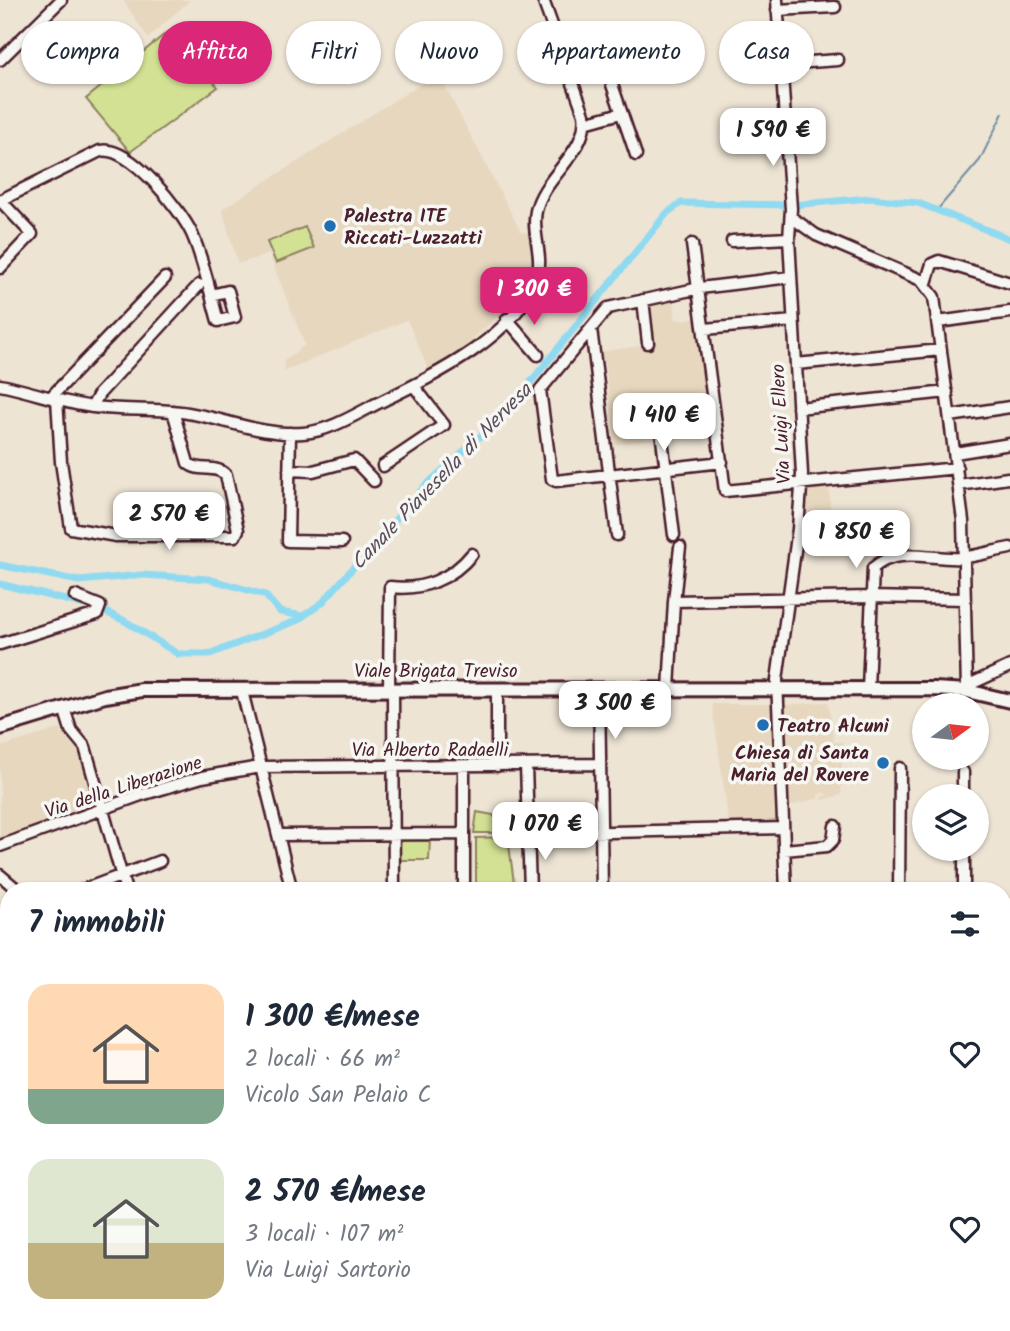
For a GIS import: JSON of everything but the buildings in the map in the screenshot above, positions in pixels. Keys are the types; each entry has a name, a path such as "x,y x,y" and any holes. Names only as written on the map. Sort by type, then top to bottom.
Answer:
{"main road":[{"name":"Viale Brigata Treviso","path":"0,728 131,691 868,689 967,691 1010,701"}],"street":[{"path":"0,60 61,0"},
{"path":"0,385 92,407 173,411 290,433 325,428 414,386 465,357 507,319 531,290 539,271 535,218 540,199 582,137 585,123 543,0"},
{"path":"777,5 835,8"},
{"path":"814,62 838,61"},
{"path":"612,84 636,155"},
{"name":"Via Luigi Ellero","path":"782,84 791,213 790,277 802,484 777,689 786,882"},
{"path":"585,123 621,113"},
{"path":"0,268 32,234 0,200 100,151 111,150 141,168 186,223 195,241 211,295"},
{"path":"791,213 816,235 926,283 934,297 960,485 967,691"},
{"path":"732,241 789,238"},
{"path":"692,244 700,288 725,491 957,468"},
{"path":"926,283 932,264 939,261 1010,283"},
{"path":"722,462 556,481 552,479 538,396 540,390 608,308 700,288 790,277"},
{"path":"165,278 54,398 71,528 116,536 236,536 238,530 226,475 222,470 192,467 188,463 173,411"},
{"path":"92,407 99,394 199,285"},
{"path":"643,300 648,343"},
{"path":"938,322 1010,312"},
{"path":"507,319 538,355"},
{"path":"705,329 793,321"},
{"path":"591,329 617,535"},
{"path":"796,363 941,349"},
{"path":"383,466 444,425 414,386"},
{"path":"798,408 947,392"},
{"path":"950,416 1010,407"},
{"path":"661,431 674,535"},
{"path":"290,433 288,541 342,542"},
{"path":"955,453 1010,444"},
{"path":"289,470 313,471 354,460 374,481"},
{"path":"960,485 1008,478"},
{"path":"669,689 680,547"},
{"path":"868,689 871,572 886,559 907,556 964,557 1010,548"},
{"path":"394,882 390,587 407,589 445,578 472,554"},
{"path":"0,644 99,610 75,596"},
{"path":"674,601 870,597 965,599"},
{"path":"967,691 973,683 1010,666"},
{"path":"599,689 602,882"},
{"path":"497,690 497,766"},
{"path":"242,691 243,706 290,882"},
{"path":"243,706 258,691"},
{"path":"64,708 71,730 85,747 123,882"},
{"name":"Via Alberto Radaelli","path":"260,767 600,764"},
{"path":"526,765 530,882"},
{"path":"464,766 464,882"},
{"name":"Via della Liberazione","path":"0,846 202,777 260,767"},
{"path":"899,882 900,768"},
{"path":"963,772 963,784"},
{"path":"784,850 827,846 833,840 835,826"},
{"path":"527,834 783,828"},
{"path":"278,835 464,834"},
{"path":"103,882 160,861"},
{"path":"964,861 964,882"}],"shaded area":[{"path":"123,0 190,0 167,21 158,21 158,29 148,38 144,32 144,21 137,21"},
{"path":"421,84 444,84 521,232 533,234 530,242 537,266 528,286 500,318 496,318 472,340 473,344 429,371 407,320 284,371 284,361 305,345 269,254 238,264 222,209"},
{"path":"673,295 676,320 700,318 714,433 665,436 615,445 605,364 600,359 599,352 653,344 648,303"},
{"path":"829,484 831,535 801,539 807,486"},
{"path":"828,702 834,742 843,742 841,795 823,800 822,797 827,795 824,792 818,795 819,798 787,807 782,705"},
{"path":"712,704 772,704 778,823 729,824"},
{"path":"62,728 61,735 66,732 73,740 69,742 78,750 96,808 0,842 0,747"}],"green space":[{"path":"158,40 158,84 215,84 218,87 130,152 86,99 104,84 144,84 144,51"},
{"path":"305,227 314,248 276,263 267,242"},
{"path":"477,812 493,815 507,832 497,833 496,824 495,833 474,833"},
{"path":"508,837 514,882 476,882 476,838"},
{"path":"430,838 429,860 399,860 399,839"}],"waterway":[{"path":"937,210 980,160 1003,113"},
{"name":"Canale Piavesella di Nervesa","path":"0,584 95,607 125,621 178,654 210,654 296,621 322,603 426,485 505,414 667,213 681,203 792,205 870,198 918,203 1010,239"},
{"name":"Canale Piavesella di Nervesa","path":"0,565 79,581 142,575 209,579 265,595 280,612 303,616"}],"place":[{"name":"Palestra ITE Riccati-Luzzatti","path":"330,226"},
{"name":"Teatro Alcuni","path":"763,725"},
{"name":"Chiesa di Santa Maria del Rovere","path":"883,763"}]}
